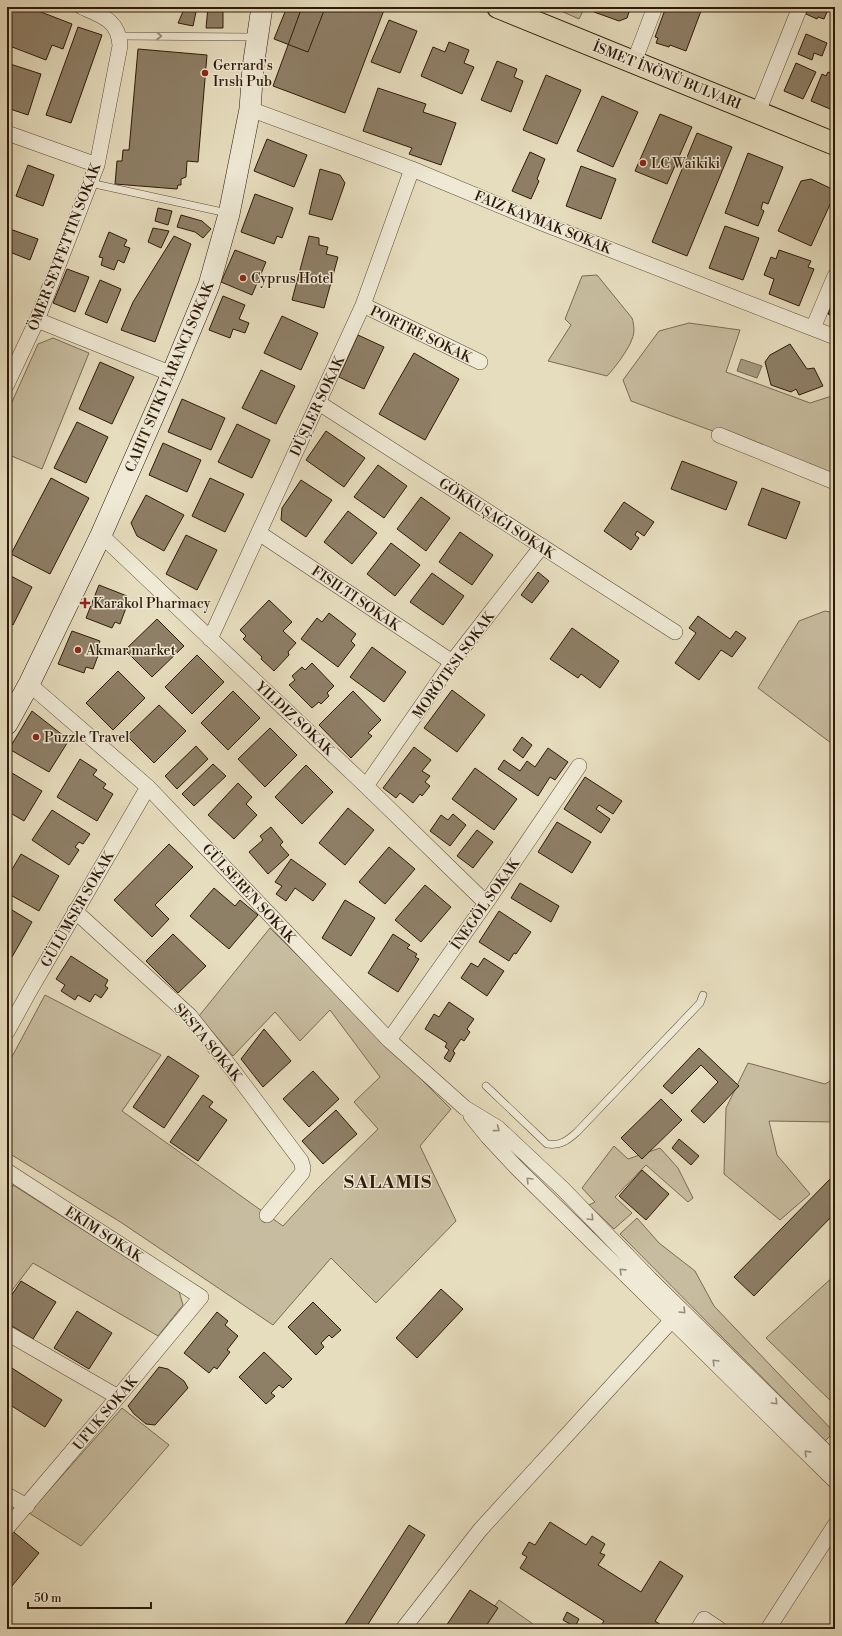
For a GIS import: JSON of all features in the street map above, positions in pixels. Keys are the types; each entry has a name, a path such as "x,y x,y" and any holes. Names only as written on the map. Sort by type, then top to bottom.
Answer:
{"main road":[{"path":"498,7 835,144"}],"street":[{"path":"82,7 111,21 120,36"},
{"path":"251,7 253,67"},
{"path":"7,724 29,684 101,535 172,374 209,285 229,214 250,109 253,67 262,7"},
{"path":"634,62 655,7"},
{"path":"758,112 800,7"},
{"name":"ÖMER SEYFETTIN SOKAK","path":"7,384 37,320 97,166 120,46 120,36"},
{"name":"FAIZ KAYMAK SOKAK","path":"250,109 412,169 550,226 835,337"},
{"path":"7,133 97,166"},
{"name":"DÜŞLER SOKAK","path":"210,638 363,305 412,169"},
{"path":"813,328 835,276"},
{"name":"PORTRE SOKAK","path":"363,305 480,362"},
{"path":"37,320 172,374"},
{"path":"319,403 675,632"},
{"path":"719,435 835,482"},
{"path":"259,533 452,662"},
{"path":"101,535 366,786 486,903"},
{"name":"MORÖTESI SOKAK","path":"366,786 452,662 542,546"},
{"name":"GÜLSEREN SOKAK","path":"29,684 148,786 389,1040 465,1108"},
{"name":"İNEGÖL SOKAK","path":"389,1040 486,903 579,766"},
{"name":"GÜLÜMSER SOKAK","path":"7,1032 148,786"},
{"name":"SESTA SOKAK","path":"76,911 190,1016 301,1161 303,1168 302,1173 267,1215"},
{"path":"465,1108 488,1137 517,1168 835,1481"},
{"path":"465,1108 498,1128 562,1188 650,1279 835,1461"},
{"name":"EKIM SOKAK","path":"7,1171 201,1297"},
{"name":"UFUK SOKAK","path":"7,1528 201,1297"},
{"path":"403,1629 480,1530 672,1320"},
{"path":"7,1333 118,1397"},
{"path":"7,1495 27,1506"},
{"path":"768,1629 835,1525"},
{"path":"698,1629 704,1619 720,1629"}],"lane":[{"path":"120,36 252,37"},
{"path":"90,183 229,214"},
{"path":"486,1086 547,1144 555,1145 565,1143 700,1002 703,995"}],"shaded area":[{"path":"552,7 585,7 579,19"},
{"path":"597,275 632,318 634,326 633,337 628,348 607,376 548,361 571,325 565,319 582,276"},
{"path":"689,323 740,330 726,372 810,403 835,395 835,476 631,401 623,380 659,331"},
{"path":"53,338 89,353 42,469 7,454 7,413 38,344"},
{"path":"741,359 762,366 757,378 737,371"},
{"path":"825,611 835,613 835,746 758,688 799,621"},
{"path":"270,928 451,1109 420,1146 456,1221 376,1303 331,1258 273,1325 122,1223 7,1152 7,1066 45,995 161,1055 122,1111 283,1226 317,1189 378,1129 354,1102 380,1077 330,1010 300,1041 275,1012 233,1056 199,1016"},
{"path":"748,1063 825,1084 835,1078 835,1122 769,1121 777,1155 810,1194 780,1220 724,1174 726,1108"},
{"path":"614,1146 628,1159 660,1148 678,1168 693,1198 688,1202 646,1165 615,1197 632,1213 614,1229 589,1205 595,1202 582,1188"},
{"path":"13,1185 179,1291 183,1305 158,1336 33,1263 7,1297 7,1195"},
{"path":"637,1218 659,1243 695,1271 714,1306 834,1432 825,1441 620,1234"},
{"path":"835,1275 835,1405 766,1338"},
{"path":"122,1408 169,1445 81,1546 29,1513"},
{"path":"499,1600 540,1629 479,1629"}],"building":[{"path":"7,7 28,7 72,24 63,49 52,45 46,60 7,45"},
{"path":"185,7 197,7 193,26 178,23"},
{"path":"208,7 223,7 223,28 206,28"},
{"path":"287,7 325,8 308,52 274,39"},
{"path":"302,7 376,7 384,10 345,113 273,86"},
{"path":"596,7 628,7 628,9 630,9 627,18 619,21 594,12"},
{"path":"666,7 691,7 701,11 686,51 670,45 669,47 656,43 658,38 655,37"},
{"path":"809,7 829,7 824,19 818,17 817,19 806,14"},
{"path":"389,20 417,31 400,73 371,62"},
{"path":"78,27 102,35 71,123 46,115"},
{"path":"806,34 827,43 822,56 814,53 812,60 798,54"},
{"path":"449,42 469,50 464,63 474,67 462,94 421,76 433,47 445,52"},
{"path":"138,49 207,55 198,162 187,161 186,177 181,179 181,185 178,185 177,189 115,184 117,161 122,161 123,150 129,150"},
{"path":"497,61 517,69 514,77 523,81 511,112 481,100"},
{"path":"7,63 41,74 28,115 7,108"},
{"path":"796,63 816,72 803,99 784,91"},
{"path":"828,72 835,75 835,111 811,101 822,74 826,76"},
{"path":"546,75 581,90 557,144 523,130"},
{"path":"378,88 426,104 423,112 456,123 441,165 409,154 412,148 363,131"},
{"path":"602,96 638,112 613,167 577,151"},
{"path":"660,114 692,127 667,184 635,171"},
{"path":"697,133 732,147 687,256 652,242"},
{"path":"267,139 307,155 294,187 254,171"},
{"path":"530,152 545,159 537,179 539,181 531,199 512,191"},
{"path":"748,153 783,167 768,204 763,202 761,209 764,211 758,226 725,213"},
{"path":"28,165 54,175 43,206 16,196"},
{"path":"581,166 616,179 601,219 566,206"},
{"path":"320,169 340,175 345,183 332,220 309,214"},
{"path":"811,179 832,189 833,198 811,246 778,231 801,181"},
{"path":"255,194 293,208 282,238 277,236 274,244 241,232"},
{"path":"158,208 172,211 168,225 155,221"},
{"path":"181,215 202,221 211,229 203,238 195,232 177,227"},
{"path":"725,226 759,238 743,280 709,268"},
{"path":"7,228 38,239 30,260 7,251"},
{"path":"153,228 169,231 161,248 148,242"},
{"path":"109,232 127,240 124,246 130,248 124,263 118,260 114,270 101,265 103,258 99,257"},
{"path":"174,236 191,244 155,342 121,330 133,302"},
{"path":"309,236 319,238 319,245 328,247 326,254 338,257 324,308 292,300"},
{"path":"235,250 266,262 252,295 221,282"},
{"path":"779,250 811,261 808,267 814,269 799,306 769,294 774,279 764,275 771,257 776,259"},
{"path":"67,269 89,277 75,312 53,303"},
{"path":"100,280 121,289 107,323 85,314"},
{"path":"223,296 245,305 239,319 249,323 245,333 233,329 230,338 209,330"},
{"path":"835,297 835,317 828,314"},
{"path":"282,316 318,333 301,370 264,353"},
{"path":"358,335 384,347 364,389 339,377"},
{"path":"790,344 807,369 814,368 823,386 799,395 796,389 791,392 771,385 765,362 770,355"},
{"path":"414,353 459,379 425,440 379,414"},
{"path":"100,362 134,377 112,424 79,409"},
{"path":"261,370 295,386 276,424 242,408"},
{"path":"182,399 225,418 211,450 168,432"},
{"path":"77,422 108,437 86,483 54,468"},
{"path":"237,424 270,440 252,478 218,462"},
{"path":"326,431 365,458 344,487 306,460"},
{"path":"163,443 201,460 187,492 149,475"},
{"path":"682,461 737,482 726,510 671,489"},
{"path":"378,465 407,486 384,518 354,497"},
{"path":"51,478 89,498 50,574 11,554"},
{"path":"210,478 244,494 225,532 192,516"},
{"path":"301,480 332,500 306,537 281,520 282,508"},
{"path":"762,488 800,502 786,539 748,525"},
{"path":"146,495 184,515 164,551 137,536 131,523"},
{"path":"421,497 450,518 426,551 397,529"},
{"path":"624,502 654,522 644,536 637,531 635,535 639,538 631,550 604,531"},
{"path":"348,511 377,533 352,564 324,542"},
{"path":"460,532 493,555 472,585 439,562"},
{"path":"186,535 217,550 197,590 166,574"},
{"path":"391,543 420,565 395,596 367,574"},
{"path":"538,572 549,581 532,603 521,595"},
{"path":"432,573 464,596 443,625 410,602"},
{"path":"7,574 32,587 13,625 7,622"},
{"path":"99,585 127,596 123,606 126,608 120,624 115,622 112,628 86,618"},
{"path":"269,600 292,622 283,631 296,643 288,652 289,655 274,671 243,639 246,636 240,630"},
{"path":"329,613 356,634 351,641 355,645 338,667 301,639 317,618 322,622"},
{"path":"698,616 730,639 736,631 746,638 732,657 721,650 699,680 675,663 696,633 689,628"},
{"path":"157,619 184,646 152,677 125,650"},
{"path":"572,628 619,661 600,688 581,674 578,678 550,659"},
{"path":"72,631 100,641 96,652 99,653 93,669 86,667 84,673 58,664"},
{"path":"372,647 406,672 384,702 350,677"},
{"path":"197,655 224,682 192,714 165,687"},
{"path":"312,663 334,686 327,693 329,696 321,704 319,702 312,708 289,685 295,680 292,676 302,667 305,670"},
{"path":"118,671 145,698 113,730 86,703"},
{"path":"452,690 485,715 457,752 424,728"},
{"path":"233,691 260,718 228,750 201,723"},
{"path":"353,691 381,720 368,733 372,736 351,758 319,725"},
{"path":"159,705 186,731 154,763 127,736"},
{"path":"32,711 69,740 49,772 9,749"},
{"path":"270,728 297,755 265,787 238,759"},
{"path":"522,737 532,745 523,758 513,750"},
{"path":"196,746 208,759 177,789 165,776"},
{"path":"414,747 431,760 422,771 430,776 425,782 430,786 422,796 420,794 413,803 400,793 396,798 383,788"},
{"path":"548,748 568,762 555,780 550,777 538,796 498,769 504,760 520,771 527,761 535,767"},
{"path":"80,759 97,770 93,775 106,784 103,788 113,794 97,821 57,797"},
{"path":"213,764 226,776 194,806 182,794"},
{"path":"306,765 333,792 302,824 275,797"},
{"path":"475,768 517,799 494,830 452,799"},
{"path":"7,770 42,791 24,821 7,811"},
{"path":"585,777 622,801 613,814 599,805 596,809 610,819 601,833 564,809"},
{"path":"238,783 252,797 246,804 257,815 234,839 208,815"},
{"path":"348,808 374,830 345,865 319,843"},
{"path":"52,810 90,834 83,844 79,842 75,847 79,850 69,865 32,840"},
{"path":"453,814 466,825 450,846 430,831 441,815 448,820"},
{"path":"557,822 591,842 572,873 538,852"},
{"path":"271,827 283,842 280,845 289,855 268,874 249,852 263,840 260,836"},
{"path":"477,830 493,842 473,868 457,856"},
{"path":"7,835 12,838 7,848"},
{"path":"169,844 193,867 155,905 169,919 152,937 114,900"},
{"path":"389,847 415,869 385,904 359,882"},
{"path":"21,854 59,876 39,911 7,893 7,878"},
{"path":"291,859 326,884 313,901 295,888 286,901 276,894 282,886 275,882"},
{"path":"520,883 559,906 551,922 511,898"},
{"path":"425,885 451,907 421,942 395,920"},
{"path":"214,888 235,906 240,900 258,915 229,949 190,916"},
{"path":"345,900 375,918 351,956 322,938"},
{"path":"7,907 32,922 12,957 7,954"},
{"path":"499,911 531,932 516,954 514,953 509,961 479,942"},
{"path":"173,934 206,966 178,993 146,961"},
{"path":"393,934 410,945 407,948 417,954 415,957 419,959 398,992 368,973"},
{"path":"71,956 108,980 105,986 108,988 101,998 95,994 90,1002 78,995 75,1000 61,991 65,985 56,979"},
{"path":"484,958 504,971 487,996 461,978 471,963 478,967"},
{"path":"449,1002 474,1019 467,1029 470,1032 464,1041 461,1039 453,1051 455,1053 450,1062 444,1058 449,1050 445,1047 447,1043 425,1029 434,1014 439,1017"},
{"path":"264,1029 291,1061 263,1087 241,1059"},
{"path":"699,1048 739,1086 704,1123 691,1111 718,1082 701,1065 672,1094 663,1086"},
{"path":"168,1056 199,1076 164,1128 133,1107"},
{"path":"313,1071 339,1099 309,1127 283,1099"},
{"path":"203,1095 213,1102 209,1107 227,1120 198,1161 170,1142"},
{"path":"661,1099 682,1120 642,1159 621,1138"},
{"path":"336,1110 357,1134 323,1164 302,1141"},
{"path":"679,1139 699,1156 691,1165 672,1148"},
{"path":"642,1170 669,1194 646,1220 619,1196"},
{"path":"834,1175 835,1213 754,1296 734,1277"},
{"path":"21,1281 56,1302 33,1339 7,1323 7,1302"},
{"path":"441,1289 463,1309 417,1358 396,1338"},
{"path":"313,1302 341,1330 332,1338 329,1335 321,1343 324,1347 316,1355 288,1327"},
{"path":"77,1311 112,1333 89,1369 54,1348"},
{"path":"217,1312 228,1321 225,1325 238,1336 227,1350 230,1352 217,1369 214,1367 209,1373 184,1353"},
{"path":"264,1352 292,1379 283,1388 279,1385 271,1393 275,1396 266,1404 239,1377"},
{"path":"7,1365 62,1400 45,1427 7,1403"},
{"path":"159,1367 168,1369 184,1381 188,1388 155,1425 146,1424 134,1414 128,1406"},
{"path":"550,1522 586,1545 592,1536 605,1544 600,1553 605,1555 598,1565 641,1592 660,1561 683,1576 655,1621 667,1629 598,1629 604,1621 520,1568 527,1557 522,1554 529,1542 535,1545"},
{"path":"409,1525 425,1535 365,1629 342,1629"},
{"path":"10,1529 39,1553 12,1586 7,1582 7,1532"},
{"path":"470,1590 498,1608 484,1629 444,1629"},
{"path":"567,1612 579,1619 575,1627 563,1620"}],"place":[{"name":"Gerrard's Irısh Pub","path":"205,73"},
{"name":"LC Waikiki","path":"643,163"},
{"name":"Cyprus Hotel","path":"243,278"},
{"name":"Karakol Pharmacy","path":"85,603"},
{"name":"Akmar market","path":"78,650"},
{"name":"Puzzle Travel","path":"36,737"}],"district":[{"name":"SALAMIS","path":"388,1182"}]}
